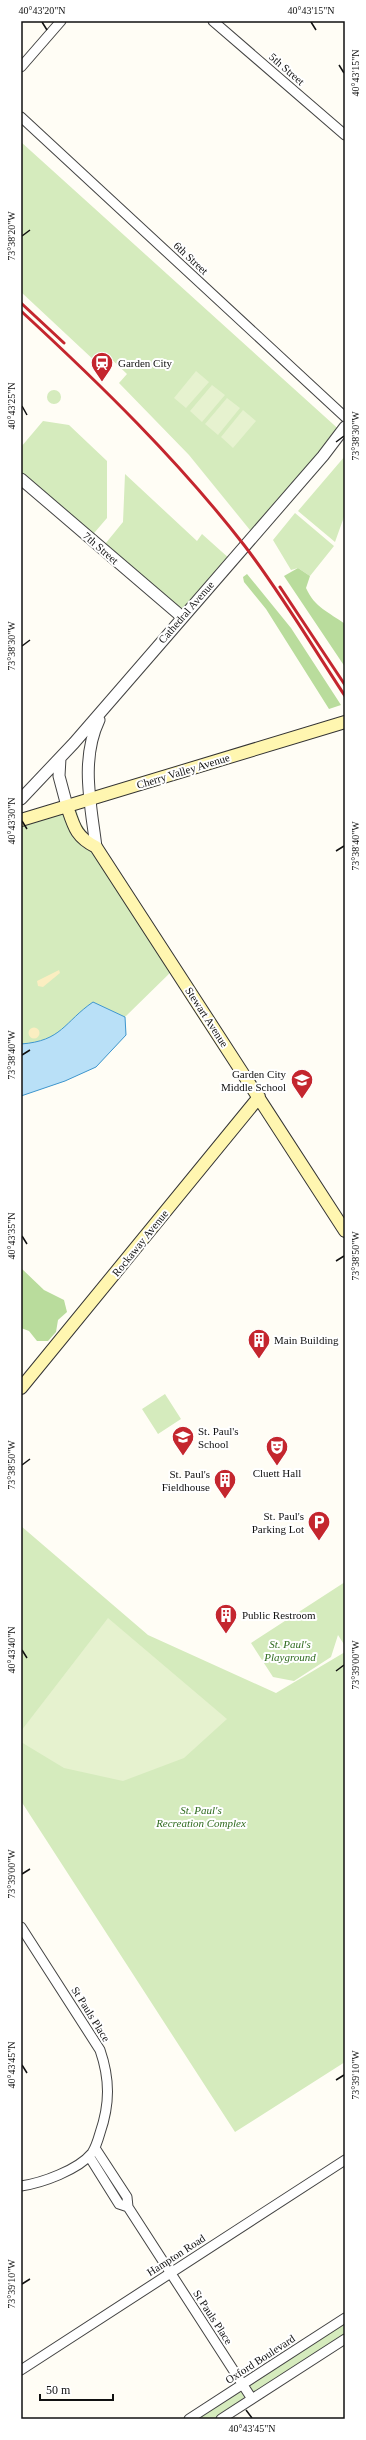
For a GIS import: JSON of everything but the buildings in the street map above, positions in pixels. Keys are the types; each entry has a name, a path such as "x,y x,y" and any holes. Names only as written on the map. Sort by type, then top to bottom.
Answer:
{"main road":[{"name":"Cherry Valley Avenue","path":"21,820 345,722"},
{"name":"Stewart Avenue","path":"67,806 79,836 84,841 96,847 345,1231"},
{"name":"Rockaway Avenue","path":"21,1388 259,1097"}],"street":[{"path":"21,67 61,21"},
{"name":"5th Street","path":"213,21 345,135"},
{"name":"6th Street","path":"21,117 345,417"},
{"name":"Cathedral Avenue","path":"21,798 60,758 181,616 323,456 345,427"},
{"name":"7th Street","path":"21,479 181,616"},
{"path":"96,847 90,799 88,755 92,733 105,706"},
{"path":"60,758 58,776 67,806"},
{"name":"St Pauls Place","path":"21,1927 100,2050 104,2063 109,2094 106,2116 95,2148 88,2156 119,2204 128,2207"},
{"name":"St Pauls Place","path":"95,2148 127,2197 128,2207 252,2399"},
{"path":"21,2186 38,2184 55,2178 88,2156"},
{"name":"Hampton Road","path":"21,2370 345,2160"},
{"name":"Oxford Boulevard","path":"189,2419 345,2318"},
{"path":"221,2419 345,2339"}],"green space":[{"path":"21,142 344,434 254,535 189,455 119,383 127,374 106,354 97,363 21,292"},
{"path":"196,371 209,382 186,408 174,398"},
{"path":"212,385 225,395 202,422 190,411"},
{"path":"54,390 59,392 61,397 59,402 54,404 49,402 47,397 49,392"},
{"path":"227,398 240,408 218,435 205,424"},
{"path":"243,410 256,421 233,448 221,437"},
{"path":"43,421 69,425 107,461 107,518 89,539 21,480 21,447"},
{"path":"345,456 345,514 335,542 298,511"},
{"path":"125,474 197,541 202,534 231,560 180,618 101,549 123,522"},
{"path":"295,513 334,546 310,576 298,568 291,570 273,540"},
{"path":"298,568 310,576 306,588 318,605 345,624 345,667 284,576"},
{"path":"247,574 291,628 341,705 329,709 266,609 244,582 243,577"},
{"path":"75,805 80,822 175,968 125,1017 126,1035 96,1067 65,1081 21,1096 21,820"},
{"path":"21,1268 44,1290 64,1300 67,1312 58,1320 56,1332 48,1341 37,1341 29,1331 21,1328"},
{"path":"165,1394 181,1419 158,1434 142,1409"},
{"name":"St. Paul's Recreation Complex","path":"21,1526 148,1635 276,1693 345,1652 345,2062 235,2132 21,1801"},
{"name":"St. Paul's Playground","path":"345,1582 345,1646 338,1635 331,1657 294,1681 273,1677 251,1643"},
{"path":"108,1618 227,1719 184,1758 123,1781 64,1768 21,1742 21,1731"},
{"path":"345,2321 345,2337 219,2419 193,2419"}],"sand":[{"path":"59,970 60,973 43,987 38,986 37,981"},
{"path":"32,1028 36,1028 38,1029 38,1037 32,1038 29,1035 29,1031"}],"water":[{"path":"93,1002 125,1017 126,1035 96,1067 65,1081 21,1096 21,1044 35,1042 54,1035"}],"railway":[{"path":"21,303 64,343"},
{"path":"21,311 109,395 165,453 219,514 271,582 345,696"},
{"path":"280,587 345,685"}],"place":[{"name":"Garden City","path":"102,382"},
{"name":"Garden City Middle School","path":"302,1100"},
{"name":"Main Building","path":"259,1360"},
{"name":"St. Paul's School","path":"183,1456"},
{"name":"Cluett Hall","path":"277,1466"},
{"name":"St. Paul's Fieldhouse","path":"225,1500"},
{"name":"St. Paul's Parking Lot","path":"319,1542"},
{"name":"Public Restroom","path":"226,1634"}]}
